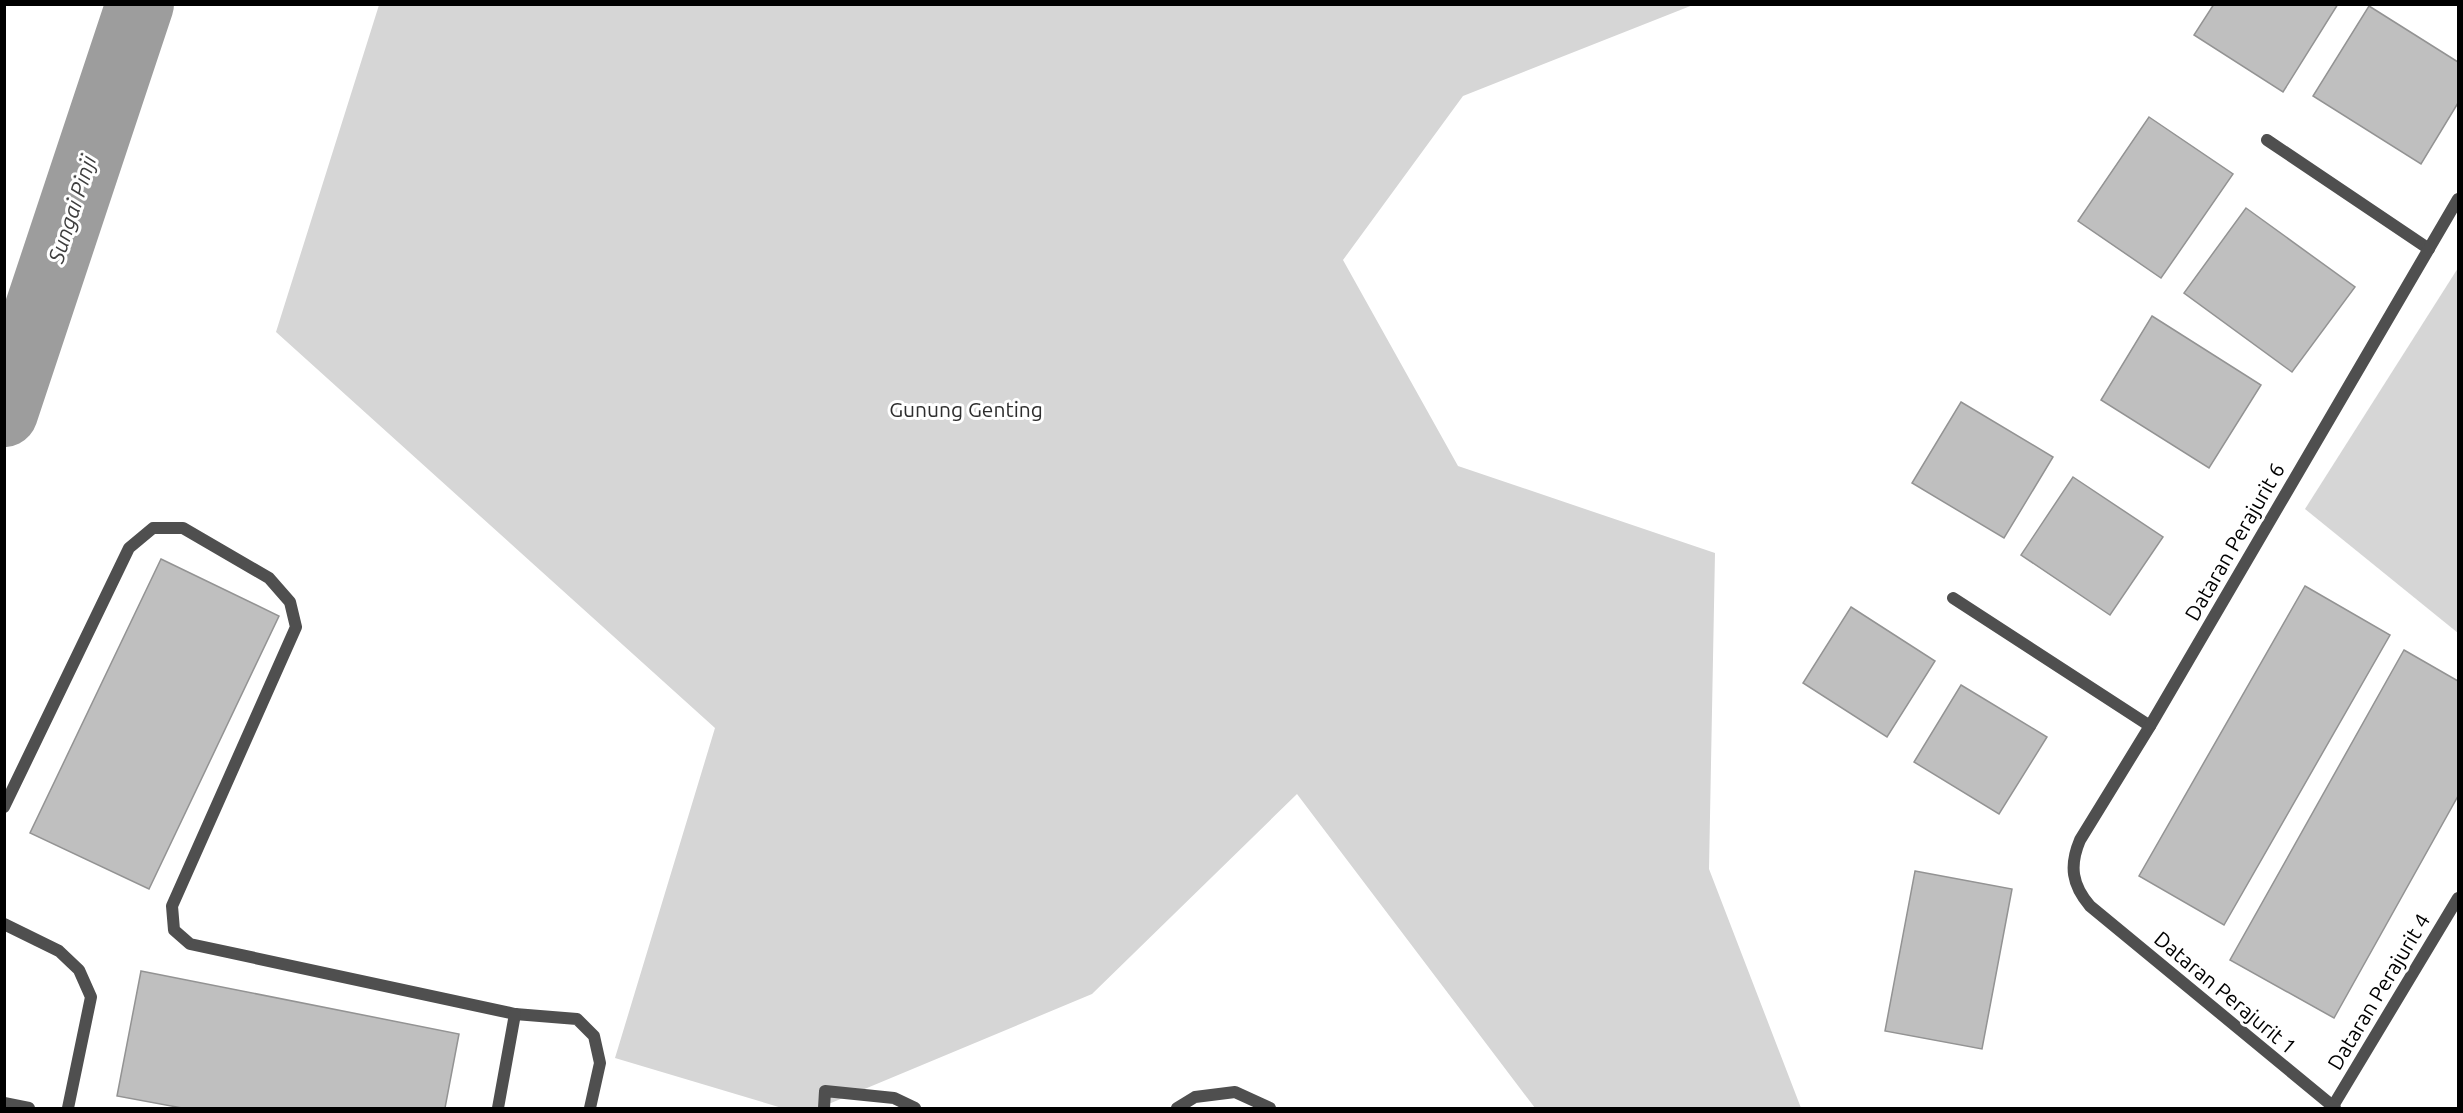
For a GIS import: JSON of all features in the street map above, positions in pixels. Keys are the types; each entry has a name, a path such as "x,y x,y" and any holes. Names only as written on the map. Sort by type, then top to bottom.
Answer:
{"street":[{"path":"2267,140 2429,249"},
{"name":"Dataran Perajurit 6","path":"2090,906 2081,895 2072,868 2074,853 2080,840 2150,726 2458,199"},
{"path":"4,807 129,548 153,528 183,528 269,579 290,602 296,627 172,906 174,930 190,944 515,1014 577,1019 594,1036 600,1063 590,1108"},
{"path":"1953,598 2150,726"},
{"name":"Dataran Perajurit 4","path":"2334,1107 2458,898"},
{"name":"Dataran Perajurit 1","path":"2090,906 2334,1107"},
{"path":"4,924 59,951 79,970 91,998 68,1108"},
{"path":"498,1108 515,1014"},
{"path":"824,1108 825,1091 894,1098 915,1108"},
{"path":"1177,1108 1195,1097 1235,1092 1270,1108"},
{"path":"4,1103 29,1108"}],"green space":[{"name":"Gunung Genting","path":"379,5 1693,5 1463,96 1343,260 1458,466 1715,553 1709,869 1801,1108 1535,1108 1297,794 1092,994 819,1108 782,1108 615,1058 715,728 276,332"},
{"path":"2458,268 2458,633 2305,509"}],"building":[{"path":"2214,4 2338,4 2283,92 2194,35"},
{"path":"2369,6 2458,62 2458,103 2421,164 2313,96"},
{"path":"2149,117 2233,174 2161,278 2078,221"},
{"path":"2246,208 2355,287 2292,372 2184,293"},
{"path":"2152,316 2261,385 2209,468 2101,400"},
{"path":"1961,402 2053,457 2004,538 1912,483"},
{"path":"2073,477 2163,537 2110,615 2021,555"},
{"path":"161,559 279,616 149,889 30,833"},
{"path":"2305,586 2390,635 2224,925 2139,876"},
{"path":"1851,607 1935,661 1887,737 1803,683"},
{"path":"2404,650 2458,681 2458,796 2334,1018 2230,960"},
{"path":"1961,685 2047,737 1999,814 1914,762"},
{"path":"1915,871 2012,889 1982,1049 1885,1031"},
{"path":"141,971 459,1034 445,1108 182,1108 117,1096"}],"waterway":[{"name":"Sungai Pinji","path":"4,413 140,4"}]}
